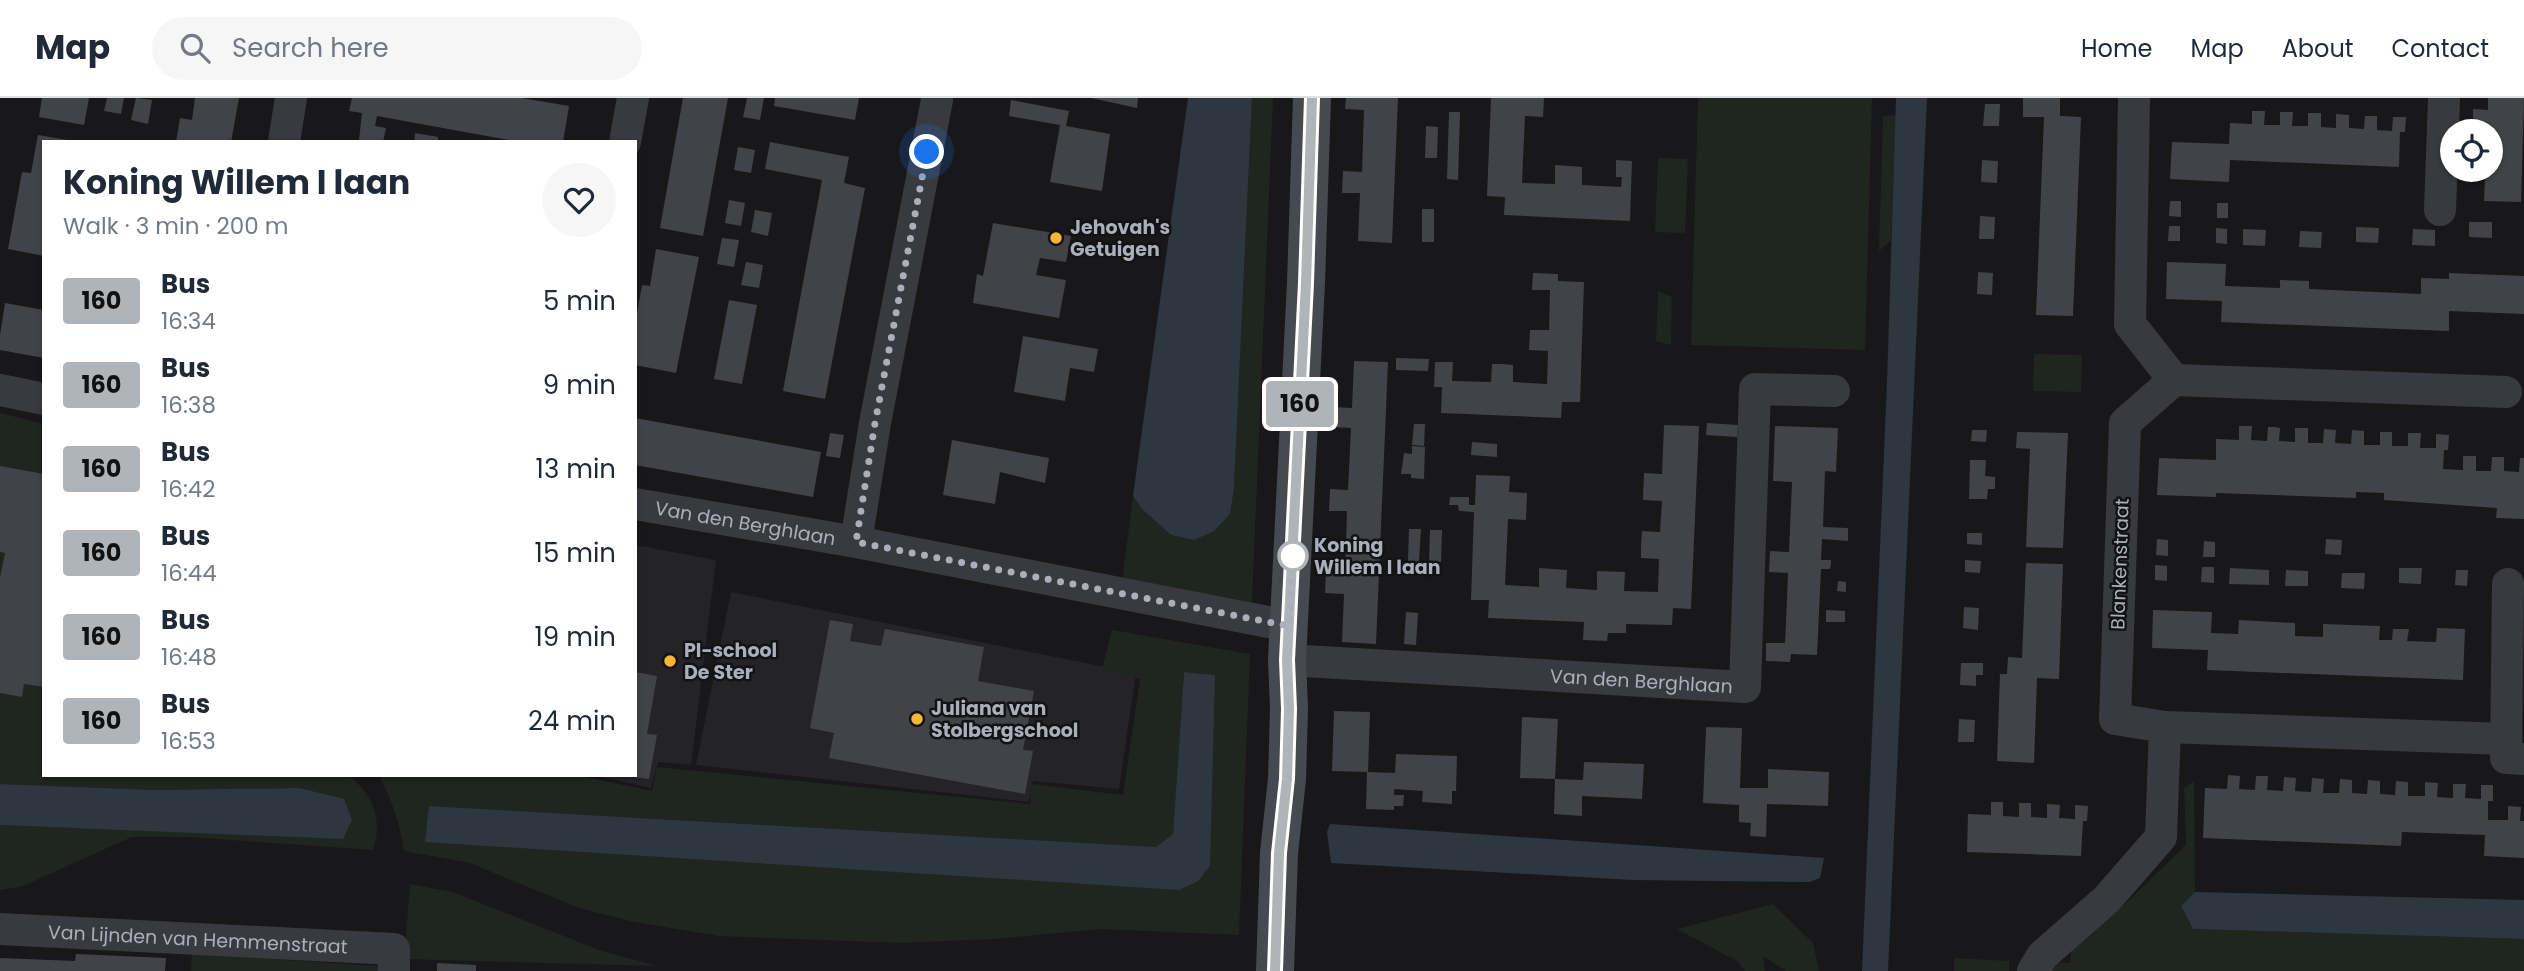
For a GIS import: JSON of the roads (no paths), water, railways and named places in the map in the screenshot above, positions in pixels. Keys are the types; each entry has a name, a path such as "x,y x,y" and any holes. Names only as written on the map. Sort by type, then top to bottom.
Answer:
{"street":[{"path":"284,140 291,98"},
{"path":"625,140 633,98"},
{"path":"1275,971 1279,853 1270,779 1273,709 1288,643 1306,283 1312,98"},
{"path":"2134,98 2130,324 2174,380 2506,392"},
{"path":"2440,210 2444,98"},
{"name":"Van den Berghlaan","path":"856,542 875,423 937,100"},
{"name":"Blankenstraat","path":"2174,380 2125,423 2115,719 2165,727 2515,749 2508,584"},
{"name":"Van den Berghlaan","path":"637,504 856,542 1288,643 1745,688 1755,389 1834,391"},
{"path":"0,390 42,399"},
{"path":"2033,971 2042,956 2107,899 2161,837 2165,727"},
{"name":"Van Lijnden van Hemmenstraat","path":"0,929 394,960"}],"place":[{"name":"Jehovah's Getuigen","path":"1056,238"},
{"name":"Koning Willem I laan","path":"1293,556"},
{"name":"PI-school De Ster","path":"670,661"},
{"name":"Juliana van Stolbergschool","path":"917,719"}]}
